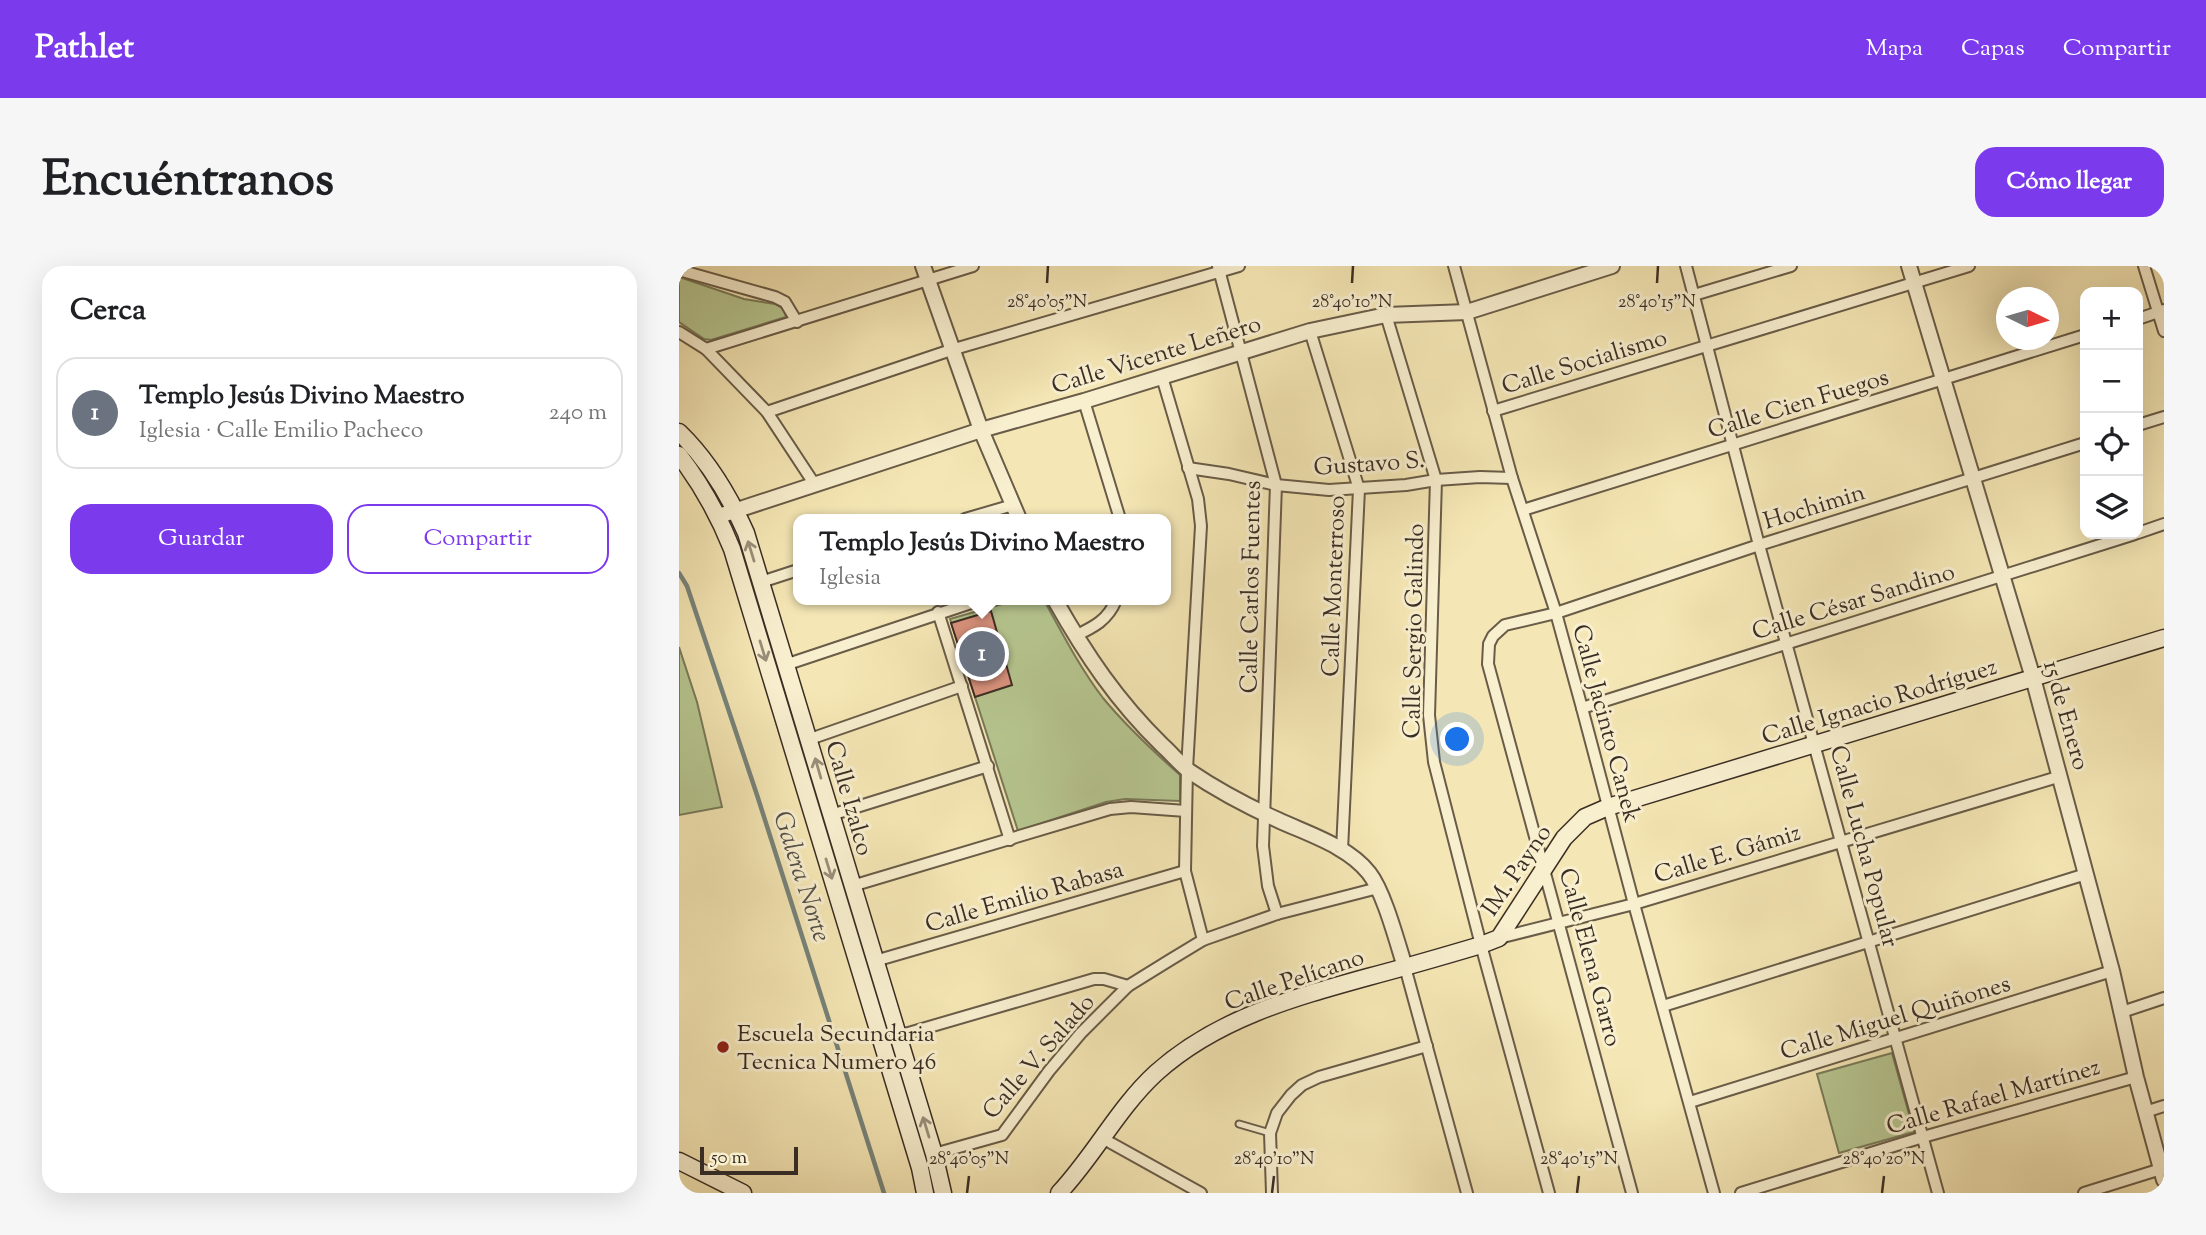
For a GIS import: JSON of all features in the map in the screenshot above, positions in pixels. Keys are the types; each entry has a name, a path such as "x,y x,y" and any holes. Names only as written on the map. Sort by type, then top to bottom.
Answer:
{"main road":[{"name":"Calle Izalco","path":"679,432 696,448 719,480 746,533 934,1154 943,1193"},
{"name":"Calle Izalco","path":"679,455 700,482 719,516 740,575 920,1168 925,1193"},
{"name":"Calle Ignacio Rodríguez","path":"1608,807 2164,638"},
{"name":"IM. Payno","path":"1499,938 1544,866 1574,826 1585,817 1608,807"},
{"name":"Calle E. Gámiz","path":"1405,967 1499,938"},
{"name":"Calle Pelícano","path":"1059,1193 1080,1171 1123,1109 1155,1074 1187,1048 1233,1021 1312,993 1405,967"},
{"path":"679,1161 743,1193"}],"street":[{"path":"706,349 797,322 925,273 973,266"},
{"path":"767,412 951,350 1219,269 1238,266"},
{"name":"Calle Jacinto Canek","path":"1454,266 1512,478 1556,613 1714,1193"},
{"name":"Calle Vicente Leñero","path":"719,516 981,430 1310,331 1386,314 1467,312 1612,266"},
{"name":"Calle Lucha Popular","path":"1686,266 1759,545 1938,1193"},
{"path":"1694,295 1791,266"},
{"name":"15 de Enero","path":"1909,266 2004,576 2061,776 2162,1175"},
{"name":"Calle Socialismo","path":"1493,411 1969,266"},
{"path":"2144,266 2161,311 2164,331"},
{"name":"Calle Carlos Fuentes","path":"1219,269 1276,485 1263,846 1268,886 1277,915"},
{"path":"679,270 775,297 785,302 797,322"},
{"path":"925,273 981,430 1017,514"},
{"path":"2143,316 2161,311"},
{"name":"Calle Sergio Galindo","path":"1386,314 1436,480 1429,715 1434,762 1549,1193"},
{"name":"Calle Monterroso","path":"1310,331 1359,489 1342,850"},
{"path":"679,332 706,349 767,412 815,485"},
{"name":"Calle Cien Fuegos","path":"1523,510 2080,337"},
{"path":"1162,377 1198,499 1201,526 1187,769 1185,871 1203,940"},
{"path":"1084,401 1118,514"},
{"path":"2143,423 2164,417"},
{"name":"Hochimin","path":"1556,613 1759,545 2080,445"},
{"name":"Gustavo S.","path":"1188,468 1305,489 1359,489 1436,480 1512,478"},
{"path":"982,514 1013,505"},
{"name":"Calle César Sandino","path":"2143,531 2164,524"},
{"name":"Calle César Sandino","path":"1582,708 2118,539"},
{"path":"761,582 793,572"},
{"path":"785,665 962,605"},
{"path":"1058,605 1106,683 1139,722 1187,769 1227,795 1342,850 1360,863 1370,875 1378,888 1405,967 1467,1193"},
{"path":"1075,636 1101,622 1114,605"},
{"path":"938,612 1010,840"},
{"name":"Calle Elena Garro","path":"1556,613 1504,625 1493,636 1487,651 1488,664 1632,1193"},
{"path":"810,739 962,686"},
{"path":"831,815 988,766"},
{"name":"Calle E. Gámiz","path":"1499,938 1634,904 2061,776"},
{"path":"852,886 1110,810 1131,807 1186,811"},
{"name":"Calle Emilio Rabasa","path":"875,961 1185,871"},
{"path":"1663,1006 2087,874"},
{"name":"Calle V. Salado","path":"934,1154 1002,1135 1073,1042 1128,986 1203,940 1277,915 1378,888"},
{"name":"Calle Miguel Quiñones","path":"1690,1102 1897,1040 2112,971"},
{"path":"898,1037 1094,979 1128,986"},
{"path":"2122,1012 2164,998"},
{"path":"1272,1193 1270,1133 1277,1113 1291,1095 1319,1077 1427,1046"},
{"name":"Calle Rafael Martínez","path":"1741,1193 2136,1077"},
{"path":"2145,1112 2164,1106"},
{"path":"1102,1138 1201,1193"},
{"path":"2084,1193 2162,1175"}],"lane":[{"path":"1239,1124 1270,1133"}],"green space":[{"path":"679,277 744,299 775,304 784,309 786,317 711,340 704,339 679,322"},
{"path":"999,605 1047,605 1079,663 1103,698 1140,738 1180,775 1180,801 1125,799 1106,802 1018,831 950,619"},
{"path":"679,647 697,702 722,807 679,815"},
{"path":"1892,1053 1914,1132 1839,1153 1817,1074"}],"building":[{"path":"991,611 1012,685 975,697 951,623"}],"waterway":[{"name":"Galera Norte","path":"679,573 687,586 757,795 884,1193"}],"place":[{"name":"Templo Jesús Divino Maestro","path":"982,654"},
{"name":"Escuela Secundaria Tecnica Numero 46","path":"723,1047"}]}
